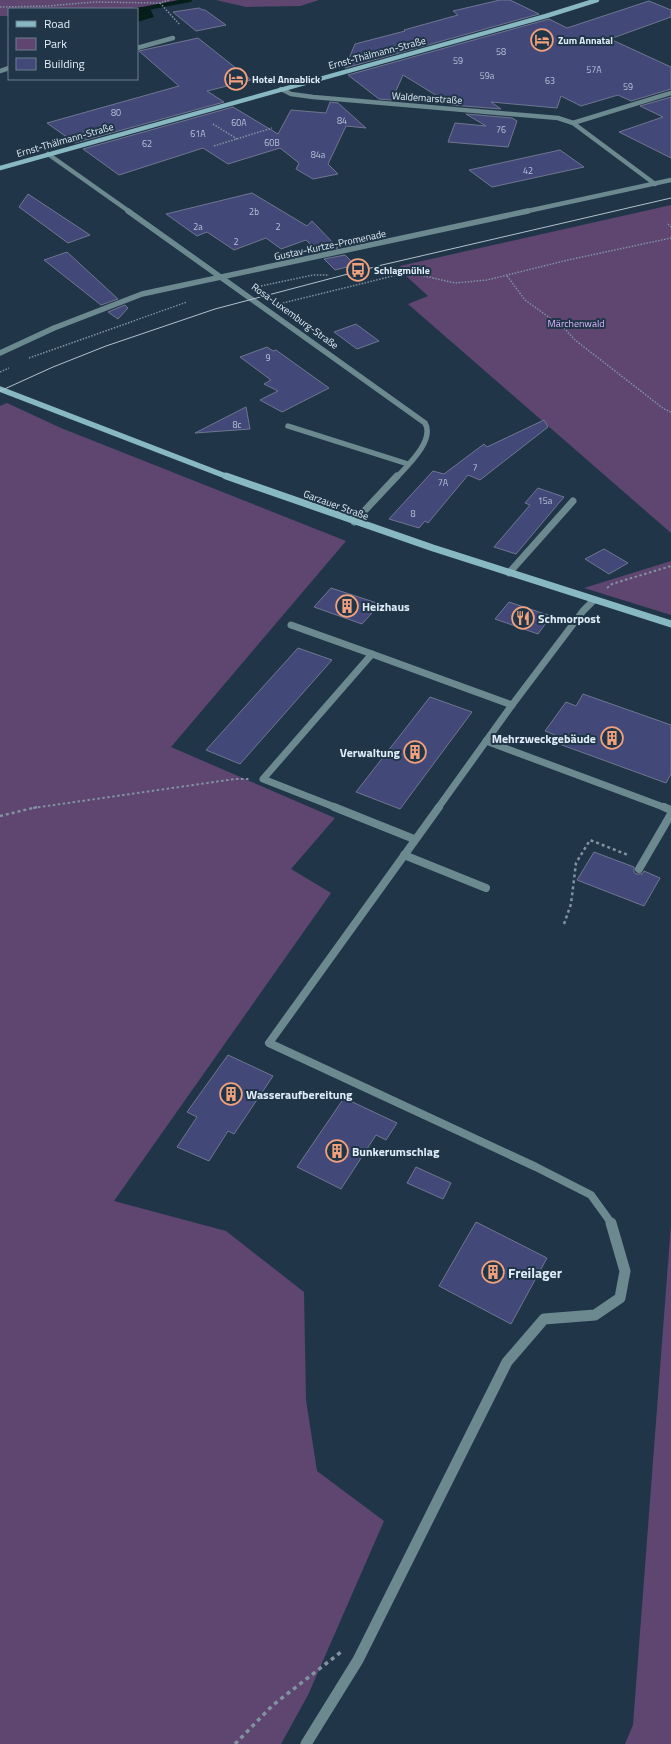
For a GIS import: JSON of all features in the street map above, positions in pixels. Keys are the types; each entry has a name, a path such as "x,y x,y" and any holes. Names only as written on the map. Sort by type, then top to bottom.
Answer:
{"main road":[{"name":"Ernst-Thälmann-Straße","path":"0,168 546,16 597,0"},
{"name":"Garzauer Straße","path":"0,389 180,459 354,522 671,624"}],"street":[{"path":"138,48 158,44 173,38"},
{"name":"Waldemarstraße","path":"281,89 291,94 313,98 550,117 573,124 655,184"},
{"path":"573,124 671,94"},
{"name":"Rosa-Luxemburg-Straße","path":"48,154 425,423 428,428 427,437 421,448 354,522"},
{"name":"Gustav-Kurtze-Promenade","path":"0,353 54,328 142,294 671,180"},
{"path":"288,426 408,464"},
{"path":"509,573 573,501"},
{"path":"306,1744 358,1660 507,1362 544,1319 595,1315 620,1298 625,1271 613,1225 591,1196 536,1167 269,1043 512,705 583,611 594,600"},
{"path":"291,625 512,705"},
{"path":"372,654 263,779 414,840"},
{"path":"486,741 671,810"},
{"path":"639,869 671,814"},
{"path":"404,855 486,888"}],"path":[{"path":"0,7 48,6 95,2 160,3 169,0"},
{"path":"160,3 178,21"},
{"path":"210,122 237,139"},
{"path":"214,146 272,128"},
{"path":"668,224 671,227"},
{"path":"270,311 280,304 397,275 420,275 455,283 469,283 507,276 568,260 671,238"},
{"path":"242,291 313,275 329,275"},
{"path":"507,276 525,300 564,328 575,340 664,409 671,412"},
{"path":"594,600 612,584 671,566"},
{"path":"0,816 50,805 235,779 263,779"},
{"path":"564,924 571,904 576,863 590,840 644,861"},
{"path":"235,1744 273,1705 346,1648"}],"green space":[{"path":"0,0 179,0 146,7 132,8 8,8 8,16 0,16"},
{"path":"216,0 319,0 300,6 246,7"},
{"name":"Märchenwald","path":"671,205 671,533 408,304 428,296 405,275 400,266"},
{"path":"7,403 61,428 346,541 171,747 335,818 291,869 331,893 114,1201 226,1231 304,1292 306,1400 317,1471 384,1521 308,1695 281,1744 0,1744 0,406"},
{"path":"671,561 671,615 584,588"},
{"path":"671,1224 671,1744 625,1744 633,1725"}],"shaded area":[{"path":"146,7 150,8 154,17 138,22 138,8 132,8"}],"building":[{"path":"500,0 510,0 539,14 345,68 355,44 458,15 453,11"},
{"path":"649,1 671,10 671,17 610,39 671,67 671,89 631,101 618,95 581,106 561,96 557,108 491,102 501,109 452,105 403,75 392,100 379,99 348,75 549,19 567,28"},
{"path":"199,8 205,10 226,25 196,31 173,12"},
{"path":"198,38 251,80 207,91 224,102 75,143 47,123 179,86 139,51"},
{"path":"671,97 671,158 619,132 663,117 640,106"},
{"path":"330,102 338,103 366,128 346,126 328,164 338,174 313,179 296,169 299,163 280,148 228,164 203,148 119,175 83,149 233,107 278,134 291,110 326,113"},
{"path":"466,114 512,118 517,121 508,147 448,142 455,123 486,126"},
{"path":"560,150 584,167 492,187 469,170"},
{"path":"252,193 307,226 312,221 338,248 318,252 306,240 281,249 266,238 234,250 207,232 197,236 166,214"},
{"path":"28,194 90,235 68,243 19,207"},
{"path":"67,252 118,299 101,305 44,260"},
{"path":"345,255 355,265 335,270 324,259"},
{"path":"125,305 128,308 118,319 108,312"},
{"path":"356,324 379,341 357,349 334,332"},
{"path":"267,347 273,351 276,350 329,388 282,412 260,400 278,391 264,384 271,380 240,357"},
{"path":"246,407 250,429 195,433"},
{"path":"544,420 548,427 480,480 468,475 428,523 425,521 419,528 389,519 433,471 444,474 484,444 487,447"},
{"path":"538,488 564,497 516,554 494,547 530,505 525,503"},
{"path":"604,549 628,563 609,574 585,559"},
{"name":"Heizhaus","path":"331,588 380,604 362,624 314,607"},
{"name":"Schmorpost","path":"509,602 551,616 538,634 495,619"},
{"path":"298,648 332,660 240,764 206,750"},
{"name":"Mehrzweckgebäude","path":"583,694 671,725 671,774 666,783 551,741 555,735 545,731 566,702 576,706"},
{"name":"Verwaltung","path":"430,697 472,712 400,809 356,792"},
{"path":"594,852 634,867 634,872 636,874 642,874 644,871 660,878 644,906 577,880"},
{"name":"Wasseraufbereitung","path":"228,1055 273,1076 234,1134 228,1131 209,1161 177,1147 197,1117 187,1112"},
{"name":"Bunkerumschlag","path":"344,1098 397,1123 386,1140 376,1135 341,1189 297,1167"},
{"path":"416,1167 451,1183 443,1199 407,1183"},
{"name":"Freilager","path":"476,1222 547,1258 511,1324 439,1286"}],"waterway":[{"path":"138,10 190,0"}],"tram line":[{"path":"0,391 53,367 106,346 215,309 382,265 671,198"}],"place":[{"name":"Zum Annatal","path":"542,40"},
{"name":"Hotel Annablick","path":"236,79"},
{"name":"Schlagmühle","path":"358,270"},
{"name":"Heizhaus","path":"347,606"},
{"name":"Schmorpost","path":"523,618"},
{"name":"Mehrzweckgebäude","path":"612,738"},
{"name":"Verwaltung","path":"415,752"},
{"name":"Wasseraufbereitung","path":"231,1094"},
{"name":"Bunkerumschlag","path":"337,1151"},
{"name":"Freilager","path":"493,1272"}]}
